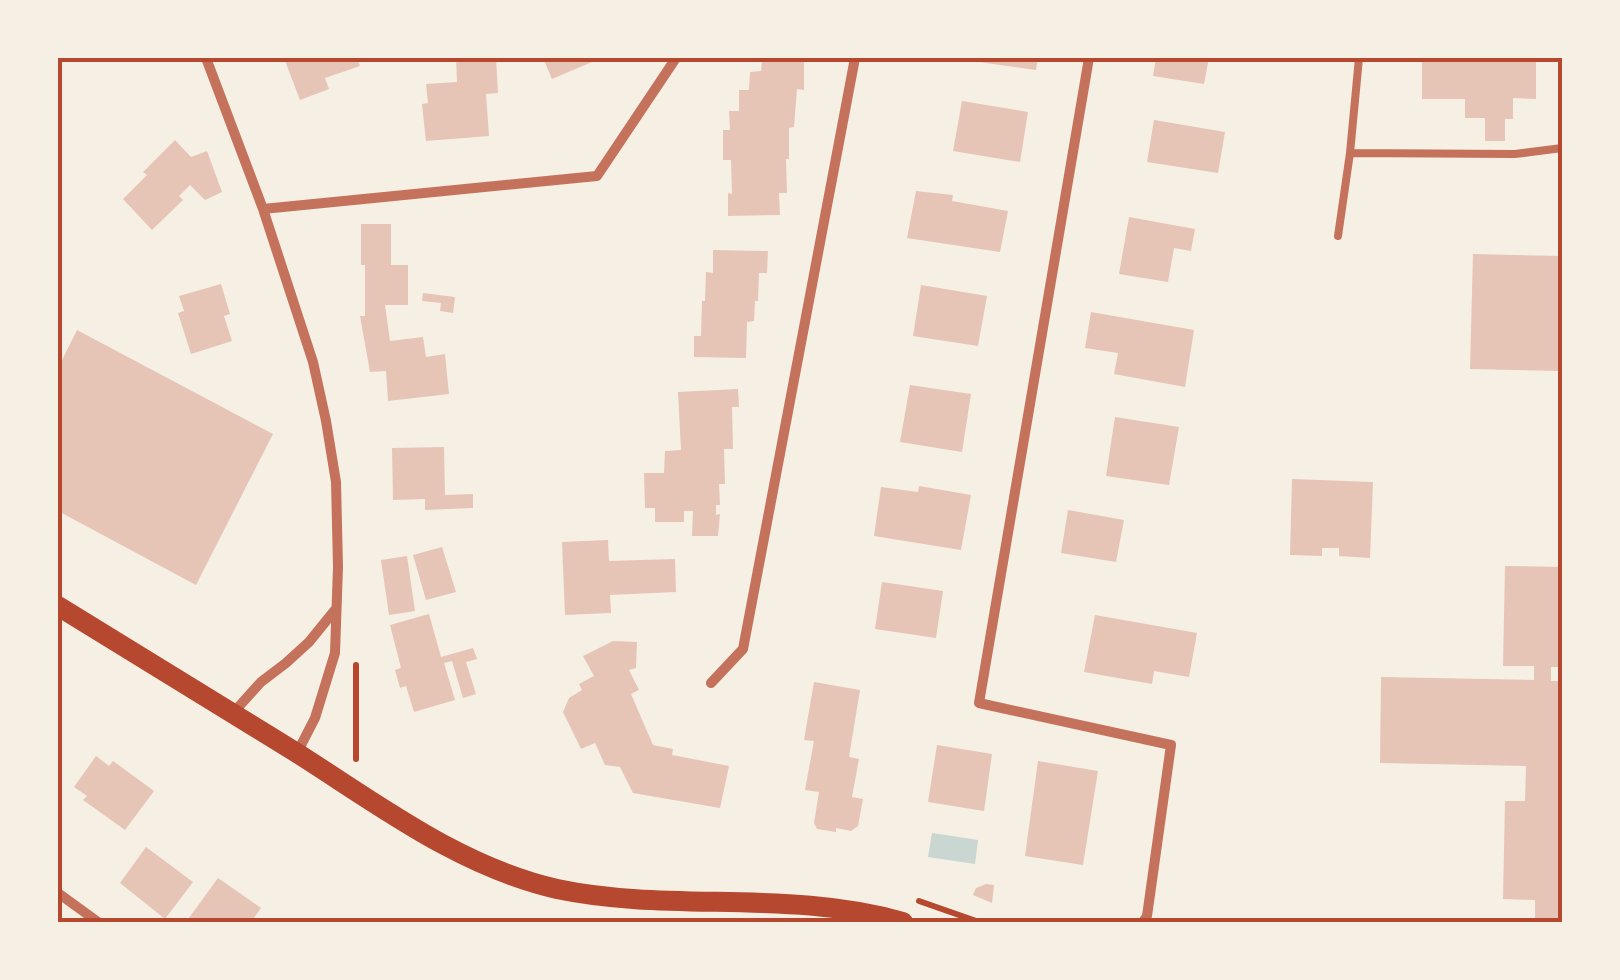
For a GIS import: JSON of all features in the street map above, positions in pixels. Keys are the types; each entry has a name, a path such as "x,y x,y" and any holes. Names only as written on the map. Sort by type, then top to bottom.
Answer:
{"main road":[{"path":"58,606 437,843 500,871 555,888 632,901 815,906 903,922"}],"street":[{"path":"206,58 263,210 313,362 336,482 336,653 315,718 296,752"},
{"path":"263,210 597,176 676,58"},
{"path":"711,683 743,649 855,58"},
{"path":"1089,58 979,703 1171,745 1147,916 1143,922"},
{"path":"233,714 260,682 309,642 336,609"},
{"path":"58,892 98,922"}],"lane":[{"path":"1338,236 1359,58"},
{"path":"1350,153 1515,154 1562,148"}],"path":[{"path":"308,732 371,768"},
{"path":"906,897 979,922"}],"shaded area":[{"path":"932,833 978,840 975,864 928,857"}],"building":[{"path":"284,58 357,58 360,66 325,78 329,89 300,100"},
{"path":"456,58 496,58 498,93 486,94 489,136 426,141 422,104 428,103 426,84 457,82"},
{"path":"543,58 590,58 592,62 552,79"},
{"path":"766,58 804,58 804,90 797,89 794,127 789,128 787,193 779,193 780,215 728,216 731,160 723,160 723,130 730,130 729,111 739,111 739,90 749,90 750,72 761,71"},
{"path":"965,58 1038,58 1036,70"},
{"path":"1156,58 1209,58 1204,84 1153,76"},
{"path":"1422,58 1536,58 1536,99 1513,98 1513,119 1505,119 1505,141 1485,141 1485,118 1465,118 1465,99 1422,99"},
{"path":"962,101 1028,112 1020,162 953,151"},
{"path":"1154,120 1225,132 1218,173 1147,162"},
{"path":"175,140 191,157 207,151 222,192 205,200 190,185 179,196 183,200 152,230 123,199"},
{"path":"916,191 953,195 952,201 1008,211 1000,252 907,238"},
{"path":"1129,217 1195,229 1191,251 1174,248 1168,282 1119,274"},
{"path":"361,224 391,224 391,265 408,265 408,305 385,305 390,341 423,337 426,357 445,354 449,394 388,401 386,371 370,372 360,316 365,316"},
{"path":"713,250 768,251 767,273 759,273 754,321 747,322 746,358 694,357 694,336 701,336 706,272 713,273"},
{"path":"1473,254 1562,256 1562,371 1470,369"},
{"path":"221,284 230,314 224,316 232,341 191,354 178,313 184,311 179,296"},
{"path":"921,285 987,296 978,346 913,336"},
{"path":"423,293 455,297 453,313 440,311 441,303 422,301"},
{"path":"1091,312 1194,330 1185,387 1114,374 1118,353 1085,348"},
{"path":"77,330 273,434 196,585 58,511 58,368"},
{"path":"910,385 971,394 962,452 900,442"},
{"path":"738,389 739,407 732,407 733,449 724,449 725,484 719,484 720,505 716,505 716,515 720,514 718,536 692,536 693,511 684,511 684,522 655,522 655,508 645,508 644,473 664,473 665,451 681,450 678,392"},
{"path":"1115,417 1179,427 1169,485 1106,476"},
{"path":"444,447 445,495 473,494 473,508 425,510 425,499 393,500 392,448"},
{"path":"1292,479 1373,482 1370,558 1339,556 1339,548 1322,548 1322,556 1290,555"},
{"path":"919,486 971,495 961,550 874,536 881,487 918,492"},
{"path":"1068,510 1124,520 1116,562 1061,553"},
{"path":"608,540 609,561 675,559 676,592 610,595 611,613 565,615 562,542"},
{"path":"442,547 456,592 426,600 413,555"},
{"path":"407,556 415,611 389,615 381,560"},
{"path":"1505,566 1562,567 1562,667 1551,667 1551,681 1562,681 1562,922 1535,922 1535,900 1503,899 1505,801 1525,801 1526,766 1380,763 1381,677 1534,680 1534,666 1503,666"},
{"path":"882,582 943,591 936,638 875,629"},
{"path":"429,614 441,657 473,648 477,659 466,662 476,694 463,698 452,661 444,663 455,700 414,712 406,686 400,688 395,670 401,668 390,625"},
{"path":"1095,615 1197,633 1189,677 1154,671 1152,684 1084,672"},
{"path":"613,641 637,642 636,668 629,670 639,690 631,694 653,745 673,749 672,755 729,766 720,808 633,793 620,767 605,765 595,743 581,749 563,712 569,698 582,690 579,684 594,676 583,656"},
{"path":"814,682 860,690 849,757 859,759 852,797 863,799 858,826 851,831 817,829 814,823 819,792 805,790 814,741 804,740"},
{"path":"937,745 992,754 984,811 928,802"},
{"path":"96,756 109,766 113,761 154,791 125,830 83,800 87,796 74,787"},
{"path":"1038,761 1098,771 1083,865 1025,856"},
{"path":"146,847 193,882 165,919 120,883"},
{"path":"218,878 261,908 251,922 186,922"},
{"path":"994,885 992,903 973,895 976,888"}]}
